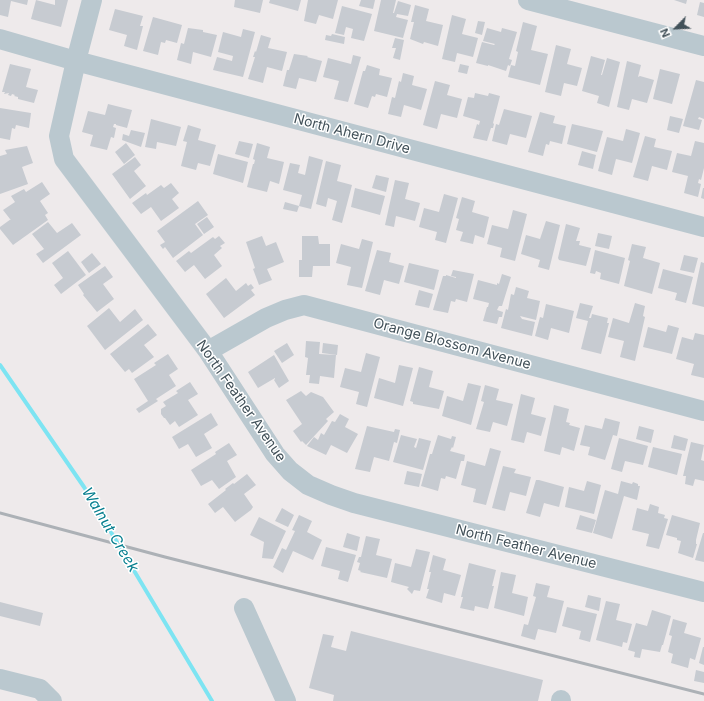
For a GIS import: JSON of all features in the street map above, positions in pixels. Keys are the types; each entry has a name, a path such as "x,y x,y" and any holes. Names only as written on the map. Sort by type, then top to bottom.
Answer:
{"street":[{"name":"North Feather Avenue","path":"92,0 59,136 64,159 208,351 274,454 290,471 308,485 354,503 704,592"},
{"path":"528,0 704,46"},
{"name":"North Ahern Drive","path":"0,39 76,61 704,227"},
{"name":"Orange Blossom Avenue","path":"208,351 266,318 285,310 304,305 704,411"},
{"path":"244,608 286,701"},
{"path":"0,679 40,689 52,701"}],"building":[{"path":"0,0 28,0 27,5 11,1 8,17 0,15"},
{"path":"36,0 55,5 55,0 68,0 61,27 31,19"},
{"path":"235,0 263,0 260,13 234,7"},
{"path":"270,0 301,0 298,11 269,3"},
{"path":"308,0 338,0 333,19 319,15 316,24 304,21"},
{"path":"361,0 375,0 373,9 359,6"},
{"path":"381,0 396,0 393,13 398,1 411,5 408,16 397,14 396,17 408,20 403,38 374,31"},
{"path":"674,0 687,0 686,4"},
{"path":"700,2 704,3 704,17 697,15"},
{"path":"415,5 429,9 426,21 443,25 438,46 424,42 423,44 410,39 414,22 411,22"},
{"path":"342,6 372,14 364,41 351,38 353,29 346,27 344,35 335,33"},
{"path":"115,9 143,16 140,26 143,26 137,50 124,46 127,35 109,30"},
{"path":"452,15 466,19 462,34 478,38 473,57 457,53 455,62 442,59"},
{"path":"153,17 182,25 177,43 166,40 165,43 161,42 158,55 143,51"},
{"path":"478,21 485,22 482,35 475,33"},
{"path":"523,22 537,26 531,50 548,54 540,85 508,77 511,65 515,66 518,52 516,51"},
{"path":"188,28 203,30 203,32 217,35 211,57 193,52 191,64 177,60 181,43 184,44"},
{"path":"487,28 501,32 502,28 517,32 509,59 512,60 506,71 476,63 482,42 495,44 483,41"},
{"path":"243,29 255,32 243,77 213,70 217,57 232,61 233,56 218,52 223,32 241,37"},
{"path":"332,34 345,37 344,44 325,40 326,35 331,36"},
{"path":"261,35 271,38 268,48 287,52 282,71 267,67 263,83 248,79 255,57 253,57"},
{"path":"395,38 404,40 400,60 393,58 396,48 392,48"},
{"path":"556,45 571,49 567,64 582,68 577,86 564,83 561,96 545,92"},
{"path":"294,54 308,56 307,57 322,61 316,82 299,78 296,89 283,86 287,70 289,70"},
{"path":"353,55 361,57 348,102 334,99 339,81 323,77 328,58 351,64"},
{"path":"591,56 605,60 601,75 607,58 620,62 609,107 597,103 599,96 582,91"},
{"path":"627,61 641,65 638,77 640,76 654,80 647,103 632,99 629,110 617,107"},
{"path":"10,64 31,69 26,87 38,90 34,103 18,99 18,97 14,96 15,95 12,94 11,96 8,95 9,93 4,94 5,92 2,92"},
{"path":"460,64 469,66 467,74 458,72"},
{"path":"367,65 380,69 379,75 392,78 387,97 376,94 375,97 372,96 368,108 354,104 363,71 365,71"},
{"path":"660,69 680,74 672,104 653,99"},
{"path":"403,73 414,76 412,85 427,89 421,110 404,105 401,117 388,114 392,97 395,98 399,81 401,82"},
{"path":"696,80 704,82 704,119 699,117 698,119 702,120 699,130 683,126"},
{"path":"435,81 450,85 447,95 462,99 457,118 441,114 437,129 423,125"},
{"path":"475,93 488,96 489,93 500,96 493,128 491,128 487,141 473,138 477,124 479,125 480,121 463,116 468,97 474,98"},
{"path":"108,104 132,110 127,128 114,124 113,127 116,128 114,138 111,137 107,150 90,146 93,135 82,132 88,111 105,115"},
{"path":"0,108 31,113 29,128 16,125 15,129 12,128 10,140 0,138"},
{"path":"504,109 532,116 526,138 510,134 507,145 492,141 496,124 499,125"},
{"path":"540,112 555,116 553,123 566,126 562,144 550,141 549,145 546,144 543,156 528,152"},
{"path":"670,116 683,119 679,133 667,130"},
{"path":"151,119 181,127 176,146 157,142 156,149 145,147"},
{"path":"572,124 603,131 597,152 567,144"},
{"path":"188,125 201,129 198,140 216,145 210,166 198,163 196,170 181,166 187,142 183,141"},
{"path":"626,129 640,133 632,163 616,159 612,175 598,171 607,137 623,141"},
{"path":"131,130 145,133 141,147 122,140 123,134 129,136"},
{"path":"645,136 656,139 654,147 672,151 667,170 652,166 648,181 633,177"},
{"path":"239,141 253,144 249,158 235,154"},
{"path":"695,141 704,143 704,168 701,180 699,179 698,183 701,184 698,197 684,193 688,176 672,172 677,153 691,156"},
{"path":"126,143 135,155 124,164 115,152"},
{"path":"257,143 270,147 267,158 284,162 279,184 270,181 267,192 247,187 255,160 253,159"},
{"path":"27,146 33,163 22,167 28,184 0,194 0,156 7,154 5,150"},
{"path":"582,151 596,155 593,169 578,165"},
{"path":"218,154 248,162 243,183 213,174"},
{"path":"309,156 323,160 311,209 299,206 302,195 283,190 290,163 300,165 298,173 305,175"},
{"path":"135,157 141,165 134,171 146,186 130,199 112,174"},
{"path":"326,161 341,165 337,181 352,185 342,223 332,220 337,201 328,198 326,207 316,204"},
{"path":"376,175 389,178 386,192 372,188"},
{"path":"395,180 409,183 405,199 420,203 415,221 396,216 394,227 385,225"},
{"path":"42,182 50,194 40,201 48,213 45,215 48,220 13,245 0,229 0,227 11,219 3,210 15,202 11,196 24,189 26,192"},
{"path":"171,183 179,193 172,199 179,208 161,221 151,207 141,214 132,203 161,185 164,188"},
{"path":"355,188 385,196 380,215 351,207"},
{"path":"704,188 704,199 701,198"},
{"path":"444,194 458,198 446,243 435,240 437,232 419,227 424,208 439,212"},
{"path":"462,197 475,201 472,212 489,217 484,238 475,235 473,244 460,241 463,232 456,230 459,219 456,218"},
{"path":"198,201 208,215 195,224 203,235 173,258 165,247 163,249 160,245 165,242 157,231"},
{"path":"285,202 299,206 297,212 283,209"},
{"path":"513,210 527,214 515,261 500,257 502,248 487,244 492,225 508,229"},
{"path":"207,217 214,227 204,234 197,224"},
{"path":"546,221 560,225 549,270 538,267 540,260 521,254 526,235 540,239"},
{"path":"48,222 57,233 72,223 81,235 43,263 36,254 44,249 32,234"},
{"path":"566,224 580,228 576,241 580,241 579,245 591,248 586,266 559,260 558,258"},
{"path":"598,233 612,236 609,249 595,246"},
{"path":"219,236 225,243 220,246 222,248 214,255 222,266 205,279 194,265 185,272 176,261 189,251 191,253 213,237 215,239"},
{"path":"262,236 266,246 276,242 284,262 267,269 272,280 259,285 246,242"},
{"path":"302,236 318,236 319,244 330,244 330,266 313,266 312,277 299,277 299,260 302,260"},
{"path":"362,239 373,242 362,288 347,285 351,267 336,263 341,244 359,249"},
{"path":"632,244 646,247 643,258 660,263 652,294 624,286 630,261 628,260"},
{"path":"377,250 391,253 389,262 404,266 399,284 384,280 380,295 365,291"},
{"path":"595,250 625,258 619,284 600,279 601,273 596,271 595,274 590,273"},
{"path":"68,251 86,275 61,294 54,285 63,278 52,263"},
{"path":"92,253 101,264 89,273 81,262"},
{"path":"684,255 698,258 694,273 680,270"},
{"path":"701,262 704,263 704,307 692,304"},
{"path":"409,263 439,270 434,290 404,282"},
{"path":"105,266 113,277 103,284 114,299 97,312 83,295 84,294 78,285"},
{"path":"663,269 693,277 686,303 675,300 677,293 658,288"},
{"path":"453,270 474,274 467,302 456,299 455,302 451,301 448,313 433,310 443,276 446,275 456,278 451,276"},
{"path":"502,274 511,277 502,306 499,306 497,310 503,312 502,317 499,317 497,324 483,321 489,303 473,299 478,280 497,285 497,283 499,284"},
{"path":"226,278 236,291 246,283 248,286 251,284 254,288 251,290 255,295 224,318 206,294"},
{"path":"516,287 529,291 527,298 540,301 536,320 520,316 522,319 535,322 532,336 501,328 506,309 508,310 511,294 514,295"},
{"path":"419,290 433,294 429,308 415,305"},
{"path":"580,303 593,306 589,318 591,318 592,314 608,318 607,323 609,323 601,354 581,349 588,321 576,318"},
{"path":"635,303 645,306 643,316 645,317 635,361 620,357 624,341 608,337 613,318 629,323"},
{"path":"546,304 574,311 569,333 551,328 548,340 535,336 540,317 543,318"},
{"path":"109,308 120,322 135,309 143,320 105,350 87,326"},
{"path":"148,324 157,335 144,345 154,357 132,373 129,369 125,372 110,354"},
{"path":"668,325 679,328 672,354 643,347 648,327 666,332"},
{"path":"695,333 704,335 704,378 691,375 694,364 676,359 682,337 693,340"},
{"path":"306,341 320,342 319,354 336,355 334,378 320,376 319,384 309,383 310,375 306,375 308,358 305,357"},
{"path":"287,343 294,355 282,363 274,351"},
{"path":"323,343 338,345 337,355 322,353"},
{"path":"366,353 380,357 367,407 356,404 359,392 340,387 345,368 361,372"},
{"path":"168,354 178,369 169,375 176,386 156,399 158,401 139,413 136,409 148,401 134,379 156,365 154,363"},
{"path":"274,355 289,381 279,388 274,380 275,378 258,388 248,372"},
{"path":"399,365 413,368 403,406 374,398 379,378 395,383"},
{"path":"419,367 433,371 429,387 444,391 439,409 413,404 413,402 410,401"},
{"path":"190,382 198,394 188,400 198,415 179,427 175,421 170,425 161,414 161,409 166,406 163,402 178,393 176,391"},
{"path":"468,383 481,386 471,425 442,416 447,396 463,401"},
{"path":"485,385 499,389 496,400 513,404 507,426 493,422 490,432 476,429 484,402 481,401"},
{"path":"301,391 306,396 311,392 323,397 334,412 326,419 328,421 306,445 302,441 301,442 293,431 302,424 286,400"},
{"path":"521,394 535,398 531,414 546,418 541,436 527,432 524,443 511,440"},
{"path":"554,405 569,409 566,422 570,423 569,425 580,428 574,451 562,447 560,455 544,451"},
{"path":"211,413 218,425 204,434 212,448 196,457 188,444 179,449 172,437"},
{"path":"340,414 349,419 345,427 358,434 347,453 331,445 326,455 307,446 314,437 318,440 321,433 324,435 332,421 335,422"},
{"path":"605,418 620,422 617,436 613,435 605,460 588,455 590,447 580,445 585,425 602,429"},
{"path":"367,426 394,432 395,429 400,430 397,443 394,442 389,461 374,457 370,472 355,469"},
{"path":"639,426 654,430 651,443 636,439"},
{"path":"401,435 417,439 414,447 416,448 419,438 431,441 423,470 393,462"},
{"path":"438,435 451,439 452,436 456,437 453,448 452,447 450,451 465,455 464,461 461,461 456,479 446,476 445,479 441,478 438,491 421,486 430,454 432,454"},
{"path":"674,435 688,439 685,451 671,448"},
{"path":"619,438 648,446 643,465 625,461 622,472 611,469"},
{"path":"691,442 704,445 701,460 704,461 704,481 695,479 693,486 685,484 686,476 683,476"},
{"path":"229,443 237,455 227,461 236,477 219,489 212,480 201,486 191,470 216,454 215,452"},
{"path":"653,447 682,454 677,475 648,467"},
{"path":"490,448 501,451 486,505 473,502 476,489 461,485 467,461 485,466"},
{"path":"503,466 516,469 514,473 531,477 526,496 510,492 505,511 492,508"},
{"path":"407,471 422,474 419,487 404,484"},
{"path":"247,474 256,485 244,494 253,507 251,510 235,522 223,507 215,513 208,504 226,490 225,489"},
{"path":"536,480 564,487 559,507 544,503 540,517 526,513"},
{"path":"587,481 601,485 594,514 565,507 569,487 584,491"},
{"path":"621,481 632,484 633,482 640,486 637,500 624,496 612,539 593,533 605,490 618,494"},
{"path":"650,504 659,507 658,513 665,515 664,518 668,519 659,549 646,546 649,534 632,530 637,508 648,511"},
{"path":"282,508 294,515 288,527 275,521"},
{"path":"299,515 312,521 307,532 322,540 313,560 293,551 283,573 273,567 282,548 286,550 295,531 292,530"},
{"path":"580,515 596,520 592,533 576,529"},
{"path":"672,515 700,523 693,558 678,553 681,541 677,540 677,538 666,535"},
{"path":"259,517 286,531 273,559 262,558 264,542 250,535"},
{"path":"347,533 360,537 357,551 343,547"},
{"path":"704,533 704,562 695,560"},
{"path":"366,536 380,539 376,555 392,559 387,578 360,572 361,571 358,570 360,563 357,562 359,557 361,557"},
{"path":"326,547 356,555 348,582 338,579 340,571 321,566"},
{"path":"416,549 430,552 420,591 414,590 412,594 407,589 409,587 391,582 395,563 411,567"},
{"path":"433,555 446,559 443,570 461,575 455,596 444,593 442,603 426,598 429,589 427,589"},
{"path":"469,563 496,570 492,586 494,586 488,609 475,606 474,611 460,608"},
{"path":"501,572 516,575 512,593 528,597 524,616 494,608"},
{"path":"536,583 550,586 547,597 564,601 556,633 538,629 535,640 521,636 524,624 528,625 536,597 533,596"},
{"path":"588,595 601,598 599,611 585,607"},
{"path":"606,601 620,604 616,620 632,624 627,643 623,642 622,647 596,640"},
{"path":"0,602 43,613 40,626 0,616"},
{"path":"567,607 597,614 590,642 579,639 581,631 562,626"},
{"path":"652,610 671,616 663,645 660,652 642,649 640,658 634,657 635,652 628,650 636,623 647,626"},
{"path":"673,619 687,623 684,633 701,638 695,660 690,658 688,668 671,663 673,654 668,652 672,636 669,635"},
{"path":"351,631 543,680 538,701 333,701 334,695 309,688 323,634 334,636 331,647 346,651"},
{"path":"704,647 704,665 699,663"},
{"path":"696,670 704,672 704,683 694,681"}],"waterway":[{"name":"Walnut Creek","path":"0,365 84,487 212,701"}],"railway":[{"path":"0,513 165,557 704,694"}]}
